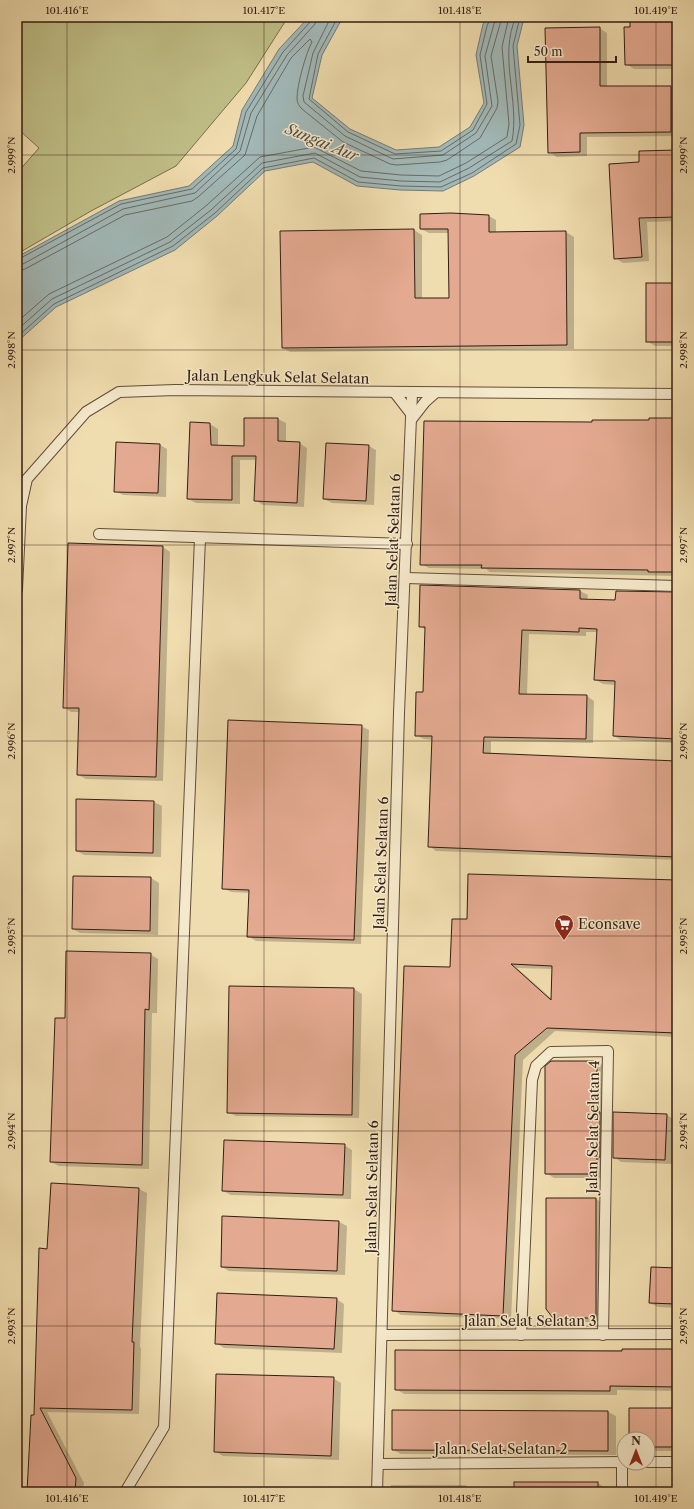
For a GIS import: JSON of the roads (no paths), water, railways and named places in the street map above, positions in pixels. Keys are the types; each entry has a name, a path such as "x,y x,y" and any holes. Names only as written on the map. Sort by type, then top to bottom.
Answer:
{"street":[{"name":"Jalan Lengkuk Selat Selatan","path":"17,590 21,506 27,479 86,412 120,392 175,390 395,393 677,394"},
{"path":"395,393 412,418 425,402 435,393"},
{"name":"Jalan Selat Selatan 6","path":"377,1492 392,951 412,393"},
{"path":"99,534 407,544"},
{"path":"125,1492 164,1427 200,538"},
{"path":"406,578 677,586"},
{"name":"Jalan Selat Selatan 4","path":"520,1335 532,1080 536,1066 551,1052 608,1051 603,1335"},
{"name":"Jalan Selat Selatan 3","path":"382,1336 677,1334"},
{"name":"Jalan Selat Selatan 2","path":"378,1464 616,1462"},
{"path":"656,1462 677,1462"},
{"path":"622,1492 623,1471"}],"water":[{"name":"Sungai Aur","path":"309,17 343,17 322,55 312,98 350,129 396,150 439,147 470,127 484,103 476,55 483,24 488,17 538,17 523,22 517,46 524,125 520,147 474,176 443,191 400,190 357,186 313,162 265,171 217,216 175,250 56,307 17,342 17,257 119,201 189,186 233,146 242,110 279,49"}],"place":[{"name":"Econsave","path":"564,941"}]}
